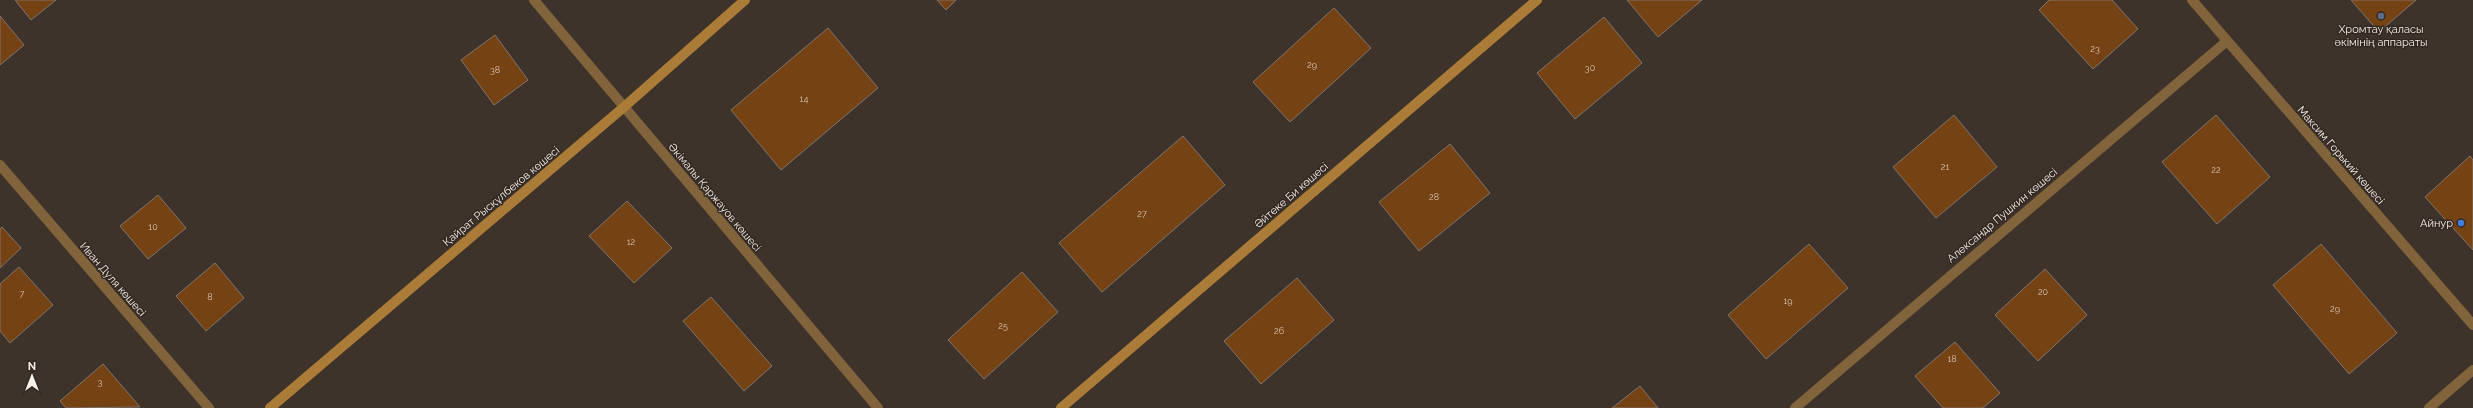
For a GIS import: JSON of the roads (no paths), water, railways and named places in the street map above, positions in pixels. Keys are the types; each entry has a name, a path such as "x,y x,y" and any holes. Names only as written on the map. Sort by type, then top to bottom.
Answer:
{"street":[{"name":"Әкімалы Қаржауов көшесі","path":"534,0 878,408"},
{"name":"Қайрат Рысқұлбеков көшесі","path":"270,408 624,107 745,0"},
{"name":"Әйтеке Би көшесі","path":"1061,408 1536,0"},
{"name":"Максим Горький көшесі","path":"2192,0 2473,324"},
{"name":"Александр Пушкин көшесі","path":"1795,408 2227,41"},
{"name":"Иван Дуля көшесі","path":"0,166 209,408"},
{"path":"2429,408 2473,370"}],"place":[{"name":"Хромтау қаласы әкімінің аппараты","path":"2381,16"},
{"name":"Айнур","path":"2461,223"}]}
